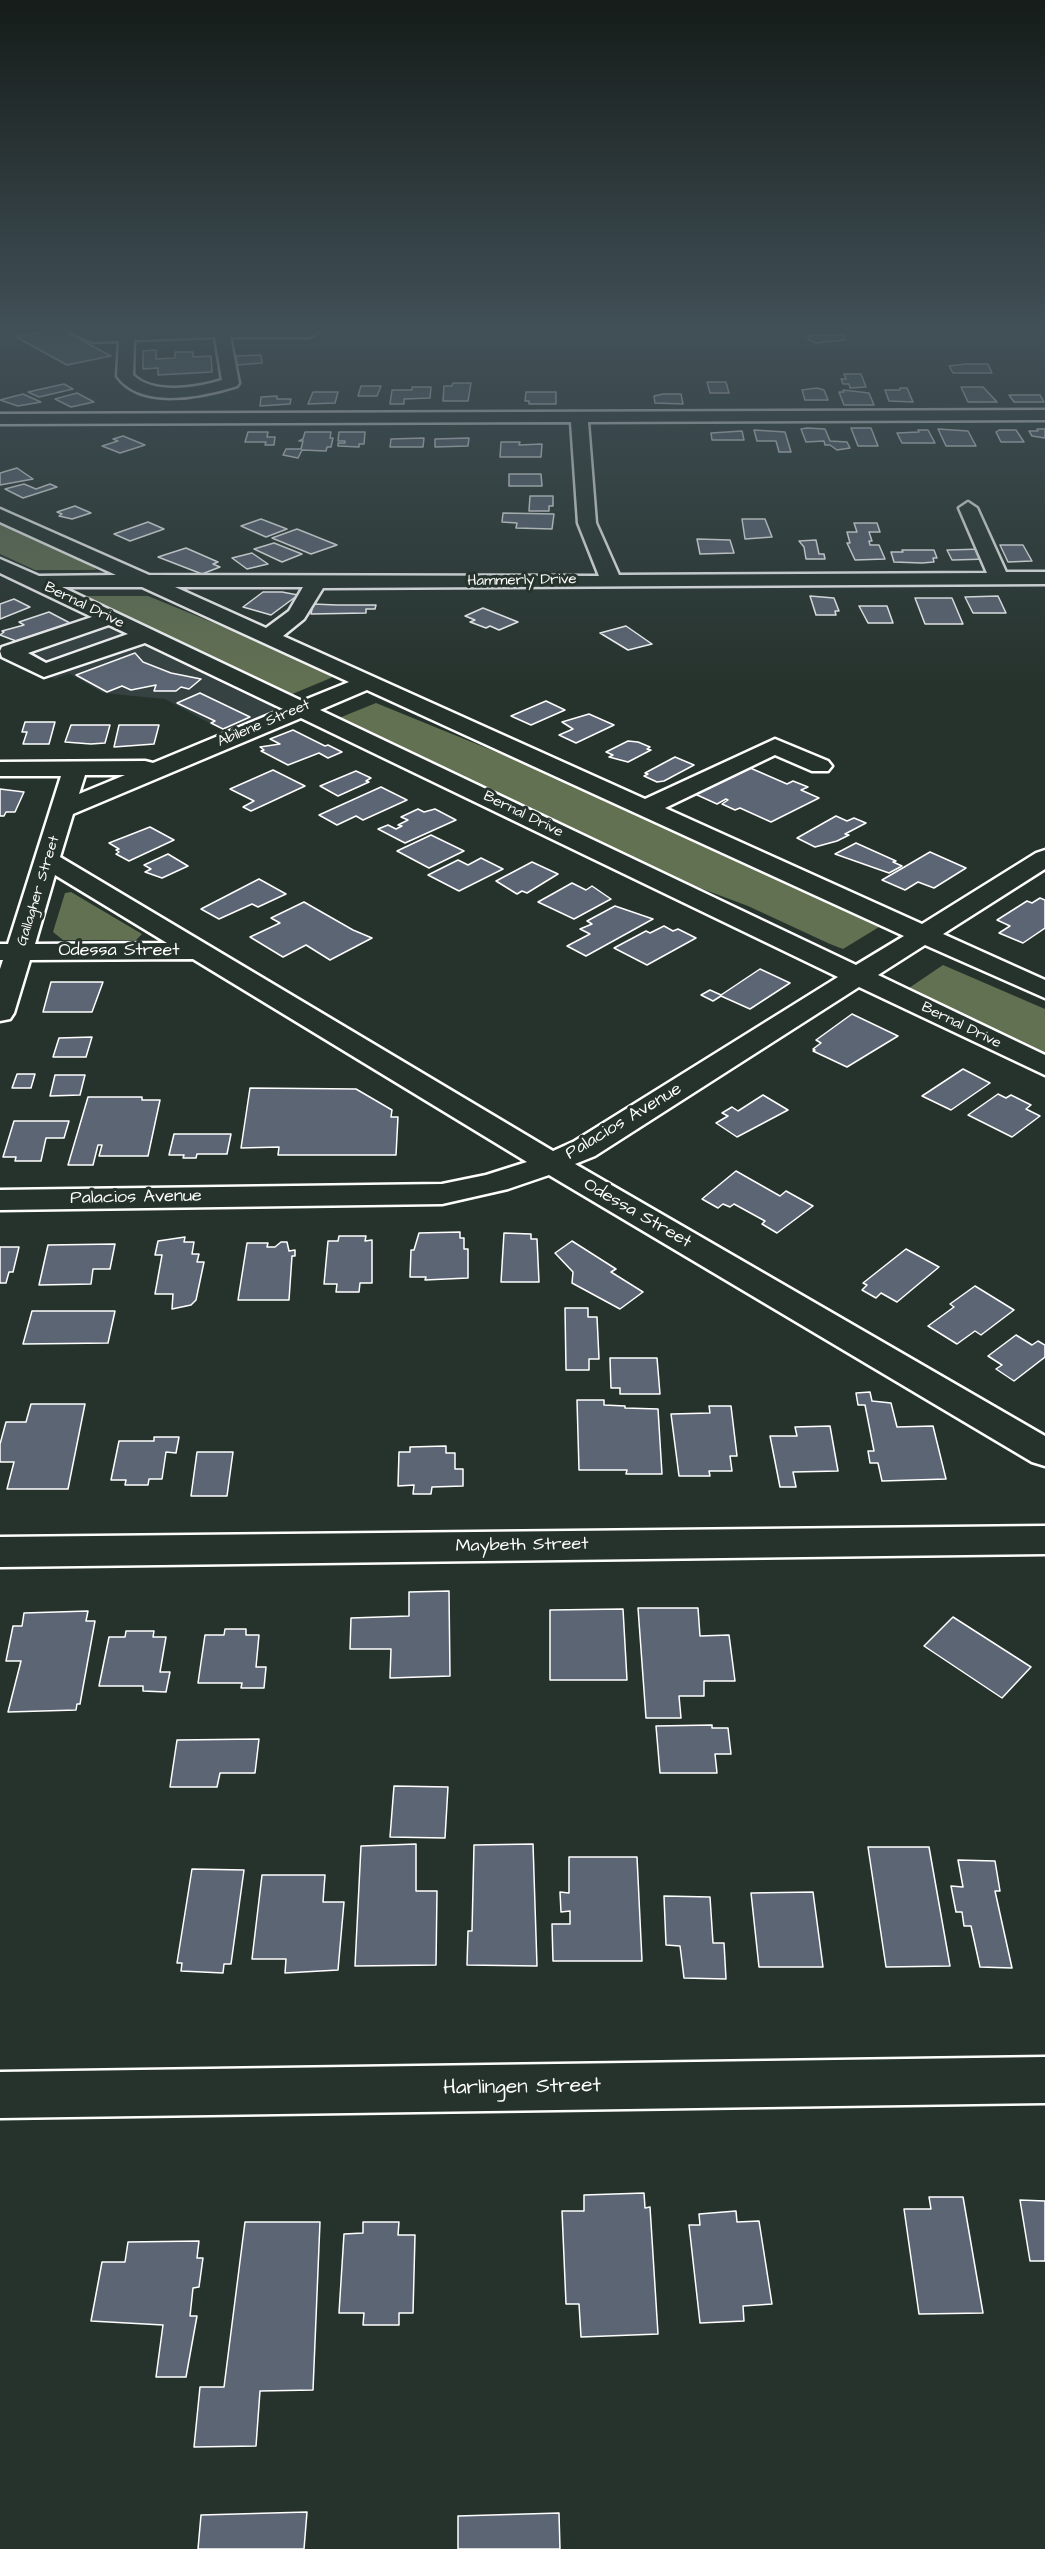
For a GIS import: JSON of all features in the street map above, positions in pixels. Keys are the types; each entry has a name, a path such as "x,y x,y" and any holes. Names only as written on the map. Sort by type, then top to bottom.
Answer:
{"street":[{"path":"580,448 587,523 611,580"},
{"path":"968,508 999,578"},
{"path":"0,515 1045,990"},
{"name":"Bernal Drive","path":"0,565 144,636 303,708 1045,1066"},
{"name":"Hammerly Drive","path":"0,581 151,583 1045,578"},
{"path":"266,637 287,626 300,613 315,582"},
{"path":"109,618 10,652 44,670 144,636"},
{"name":"Abilene Street","path":"64,808 368,682"},
{"path":"645,808 775,747 820,766"},
{"name":"Gallagher Street","path":"0,1013 10,952 48,860 75,768"},
{"name":"Abilene Street","path":"0,769 161,768"},
{"name":"Palacios Avenue","path":"0,1200 442,1194 479,1189 552,1164 584,1149 860,977 1045,858"},
{"name":"Odessa Street","path":"48,860 552,1164 1045,1453"},
{"name":"Odessa Street","path":"10,952 201,951"},
{"name":"Maybeth Street","path":"0,1552 1045,1540"},
{"name":"Harlingen Street","path":"0,2095 1045,2080"}],"shaded area":[{"path":"92,618 277,709 226,732 165,699 103,693 69,673 54,679 1,650"}],"green space":[{"path":"0,522 90,563 96,570 35,570 0,554"},
{"path":"85,596 148,596 248,637 333,677 290,695 279,692 91,602"},
{"path":"376,703 533,767 879,927 843,949 830,944 748,906 684,882 339,718"},
{"path":"71,892 142,934 136,940 63,940 53,932 65,893"},
{"path":"943,965 1045,1009 1045,1055 909,988"}],"building":[{"path":"107,448 136,448 120,453"},
{"path":"327,448 326,451 302,450 298,458 283,455 286,449"},
{"path":"501,448 542,448 541,457 500,457"},
{"path":"778,448 790,448 791,452 779,452"},
{"path":"17,468 33,479 0,485 0,473"},
{"path":"509,474 541,474 542,486 509,486"},
{"path":"24,484 36,489 50,484 57,487 23,498 5,489"},
{"path":"530,496 553,496 553,506 549,506 549,511 529,511"},
{"path":"75,506 91,513 72,519 59,516 62,514 57,512"},
{"path":"503,513 554,514 552,529 516,528 517,523 502,522"},
{"path":"261,519 287,529 266,537 241,526"},
{"path":"742,519 765,519 772,537 745,539"},
{"path":"148,522 164,529 130,541 114,534"},
{"path":"854,523 877,523 880,532 869,532 872,541 869,541 870,545 879,545 885,559 855,560 847,543 850,543 847,532 857,532"},
{"path":"297,529 337,545 311,554 272,538"},
{"path":"697,539 730,540 734,553 700,554"},
{"path":"816,540 819,554 824,554 825,559 806,559 804,547 799,541"},
{"path":"274,543 302,554 282,562 254,549"},
{"path":"1000,545 1023,545 1032,561 1008,562"},
{"path":"186,548 218,562 213,564 220,567 202,574 158,557"},
{"path":"983,549 988,559 952,560 947,550"},
{"path":"902,550 934,550 937,558 933,558 934,562 894,562 891,552 903,552"},
{"path":"252,553 268,564 247,569 232,558"},
{"path":"263,592 298,595 271,615 243,607"},
{"path":"810,596 834,598 839,611 835,611 836,615 816,615"},
{"path":"998,596 1006,613 973,613 965,597"},
{"path":"915,598 952,598 963,624 925,624"},
{"path":"14,599 30,607 0,619 0,604"},
{"path":"313,604 376,605 375,609 366,609 366,613 311,614"},
{"path":"859,606 887,606 893,623 868,623"},
{"path":"483,608 518,622 499,630 470,622 475,620 465,616"},
{"path":"49,612 70,623 16,641 0,635 4,632 2,631 24,625 19,622"},
{"path":"626,626 652,644 628,650 600,633"},
{"path":"135,653 143,662 171,673 201,679 189,689 181,687 176,691 154,691 156,685 131,690 122,686 107,692 76,675"},
{"path":"200,693 250,717 223,729 211,723 215,721 177,703"},
{"path":"546,701 565,710 531,725 511,716"},
{"path":"589,714 614,725 576,743 559,735 573,729 562,722"},
{"path":"25,722 55,722 49,744 23,744 27,732 22,732"},
{"path":"71,725 110,725 105,743 91,744 65,742"},
{"path":"119,725 159,725 154,744 114,747"},
{"path":"293,730 342,752 328,758 319,753 288,765 261,751 264,750 260,747 280,744 270,739"},
{"path":"628,741 638,742 650,747 647,749 651,750 628,762 609,757 613,755 606,752"},
{"path":"675,757 694,765 664,781 657,782 644,776 648,774 645,773"},
{"path":"748,767 787,784 793,781 808,787 801,790 819,798 771,822 740,808 735,810 722,804 728,800 726,799 717,804 695,794"},
{"path":"273,770 305,786 251,811 243,807 254,801 230,789"},
{"path":"356,771 371,778 366,781 369,782 338,796 320,786"},
{"path":"381,787 407,800 363,820 356,816 337,825 319,815"},
{"path":"0,789 24,792 15,812 6,812 4,816 0,816"},
{"path":"418,809 424,812 435,809 456,820 405,843 378,829 388,825 396,829 402,826 398,825 408,820 401,817"},
{"path":"836,816 847,821 854,818 866,823 837,841 815,847 797,838"},
{"path":"150,827 174,840 129,861 116,854 119,852 116,850 119,849 109,843"},
{"path":"431,835 464,851 429,868 397,851"},
{"path":"856,843 902,866 889,873 835,854"},
{"path":"930,852 966,868 934,888 918,882 905,890 882,880"},
{"path":"168,854 188,866 162,878 145,872 151,869 144,865"},
{"path":"481,858 503,869 459,891 428,875 458,860 468,865"},
{"path":"532,862 558,874 527,893 522,891 517,894 496,881"},
{"path":"259,879 286,894 258,907 252,904 219,919 201,909"},
{"path":"572,883 586,890 592,886 611,899 574,919 538,902"},
{"path":"1040,898 1045,900 1045,928 1023,943 999,933 1010,926 997,920 1027,901 1032,903"},
{"path":"304,902 353,930 372,938 330,960 306,945 283,957 250,937 280,923 271,918"},
{"path":"615,906 653,919 586,956 567,946 590,934 580,929 592,924 587,921"},
{"path":"664,926 673,931 678,929 696,938 647,965 614,948 646,931 650,933"},
{"path":"760,969 790,983 750,1009 721,996 713,1001 701,995 710,990 721,995"},
{"path":"51,982 103,982 92,1012 43,1012"},
{"path":"852,1014 898,1036 847,1067 813,1051 821,1043 816,1040"},
{"path":"92,1037 86,1057 53,1057 59,1038"},
{"path":"963,1069 990,1083 951,1110 922,1096"},
{"path":"17,1074 35,1074 31,1088 12,1088"},
{"path":"55,1075 85,1075 80,1095 50,1096"},
{"path":"250,1088 356,1089 392,1110 391,1117 398,1117 396,1155 278,1155 279,1147 241,1148"},
{"path":"998,1094 1006,1098 1011,1095 1031,1105 1026,1109 1040,1116 1012,1137 968,1115"},
{"path":"763,1095 788,1110 737,1137 716,1123 728,1116 722,1113 732,1107 738,1111"},
{"path":"88,1097 142,1097 142,1100 160,1100 148,1156 99,1156 102,1145 98,1145 93,1165 68,1165"},
{"path":"14,1121 69,1121 64,1138 46,1138 41,1161 15,1161 16,1157 3,1157"},
{"path":"174,1134 231,1134 227,1154 197,1154 196,1158 183,1158 184,1155 169,1155"},
{"path":"736,1171 780,1196 786,1191 813,1206 777,1233 762,1224 765,1221 734,1204 730,1207 723,1204 718,1208 702,1199"},
{"path":"460,1232 460,1238 464,1238 464,1249 468,1249 468,1278 425,1280 426,1277 410,1277 411,1250 414,1250 419,1233"},
{"path":"504,1233 531,1234 531,1239 537,1239 539,1282 501,1282"},
{"path":"339,1236 366,1236 365,1241 372,1240 372,1283 360,1283 359,1292 336,1292 337,1284 324,1284 328,1241 338,1241"},
{"path":"185,1237 184,1242 194,1242 192,1254 199,1254 197,1262 204,1262 196,1300 191,1305 172,1309 173,1294 155,1294 162,1255 155,1255 158,1241"},
{"path":"572,1241 616,1269 611,1272 643,1292 620,1309 572,1283 573,1272 555,1253"},
{"path":"281,1242 287,1242 289,1251 295,1250 295,1256 292,1256 289,1300 238,1300 247,1243 268,1243 267,1247 275,1247"},
{"path":"115,1244 110,1269 93,1269 91,1284 39,1285 48,1245"},
{"path":"0,1247 19,1247 13,1272 9,1272 6,1283 0,1283"},
{"path":"906,1249 939,1267 897,1302 881,1293 876,1298 862,1290 867,1285 863,1283"},
{"path":"975,1286 1014,1310 981,1335 975,1331 957,1344 928,1326 954,1307 950,1304"},
{"path":"565,1308 588,1308 588,1317 597,1317 599,1359 589,1359 589,1370 566,1370"},
{"path":"32,1311 115,1311 108,1343 23,1344"},
{"path":"1016,1335 1032,1345 1038,1341 1045,1345 1045,1357 1014,1381 996,1369 1002,1365 988,1356"},
{"path":"610,1358 657,1358 660,1394 620,1394 620,1388 611,1388"},
{"path":"870,1392 872,1401 891,1403 897,1427 933,1426 946,1479 882,1481 878,1463 870,1463 868,1451 874,1451 865,1405 858,1405 856,1393"},
{"path":"577,1400 604,1400 604,1405 658,1409 662,1474 626,1474 627,1470 579,1470"},
{"path":"31,1404 85,1404 68,1489 7,1489 14,1462 0,1462 0,1444 6,1422 26,1422"},
{"path":"709,1406 731,1406 737,1456 730,1456 732,1471 709,1471 710,1476 679,1476 671,1414 710,1413"},
{"path":"830,1426 838,1471 793,1472 796,1487 780,1487 770,1436 797,1436 795,1427"},
{"path":"154,1437 179,1437 176,1453 166,1452 162,1479 149,1479 148,1485 125,1485 126,1480 111,1480 119,1441 154,1441"},
{"path":"446,1446 446,1453 455,1453 455,1469 463,1469 463,1486 432,1487 431,1494 413,1494 414,1485 398,1486 399,1452 410,1452 410,1447"},
{"path":"197,1452 233,1452 227,1496 191,1496"},
{"path":"449,1591 450,1676 390,1678 391,1649 350,1649 351,1618 409,1616 409,1592"},
{"path":"638,1608 698,1608 700,1636 729,1635 735,1681 704,1681 704,1696 679,1696 681,1718 646,1718"},
{"path":"623,1609 627,1680 550,1680 550,1610"},
{"path":"88,1611 86,1621 95,1621 80,1704 77,1704 76,1710 8,1712 21,1661 6,1661 13,1626 22,1626 24,1613"},
{"path":"953,1617 1031,1667 1002,1698 924,1646"},
{"path":"225,1629 246,1629 246,1635 259,1635 256,1667 266,1667 264,1688 241,1688 242,1683 198,1683 205,1635 224,1635"},
{"path":"126,1631 154,1631 153,1637 166,1637 160,1672 170,1672 166,1692 143,1691 143,1686 99,1686 109,1637 125,1637"},
{"path":"712,1725 712,1728 728,1728 731,1754 715,1754 717,1773 660,1773 656,1726"},
{"path":"259,1739 255,1773 220,1773 217,1787 170,1787 177,1740"},
{"path":"394,1786 448,1787 445,1838 390,1837"},
{"path":"416,1844 416,1891 437,1891 436,1965 355,1966 361,1846"},
{"path":"533,1844 537,1966 467,1965 468,1931 472,1931 474,1845"},
{"path":"868,1847 929,1847 950,1966 886,1967"},
{"path":"569,1857 637,1857 642,1961 553,1961 552,1924 570,1924 570,1911 561,1912 560,1892 569,1893"},
{"path":"958,1860 995,1861 1000,1891 995,1891 1012,1968 980,1967 971,1926 964,1926 962,1912 956,1912 951,1886 963,1887"},
{"path":"192,1869 244,1870 231,1964 224,1964 223,1973 181,1971 182,1963 177,1963"},
{"path":"262,1875 325,1875 323,1902 344,1902 338,1970 285,1973 286,1959 252,1959"},
{"path":"813,1892 823,1967 759,1967 751,1893"},
{"path":"664,1896 710,1897 713,1943 724,1943 726,1979 684,1978 680,1946 666,1945"},
{"path":"644,2193 645,2208 650,2207 658,2334 581,2337 579,2304 566,2304 562,2211 584,2211 584,2195"},
{"path":"929,2197 963,2197 983,2313 919,2314 904,2209 931,2209"},
{"path":"1020,2200 1045,2201 1045,2261 1030,2261"},
{"path":"736,2211 737,2222 759,2221 772,2304 743,2306 744,2321 700,2323 689,2225 700,2225 699,2214"},
{"path":"245,2222 320,2222 313,2390 260,2391 256,2446 194,2447 200,2387 224,2387"},
{"path":"363,2222 399,2222 398,2235 415,2235 413,2313 399,2313 399,2325 363,2325 364,2313 339,2313 344,2234 363,2233"},
{"path":"199,2241 197,2258 203,2258 199,2287 193,2288 190,2316 197,2316 186,2377 156,2377 163,2325 91,2321 102,2262 125,2262 128,2242"},
{"path":"307,2512 304,2549 198,2549 201,2515"},
{"path":"559,2513 560,2549 458,2549 458,2516"}]}
